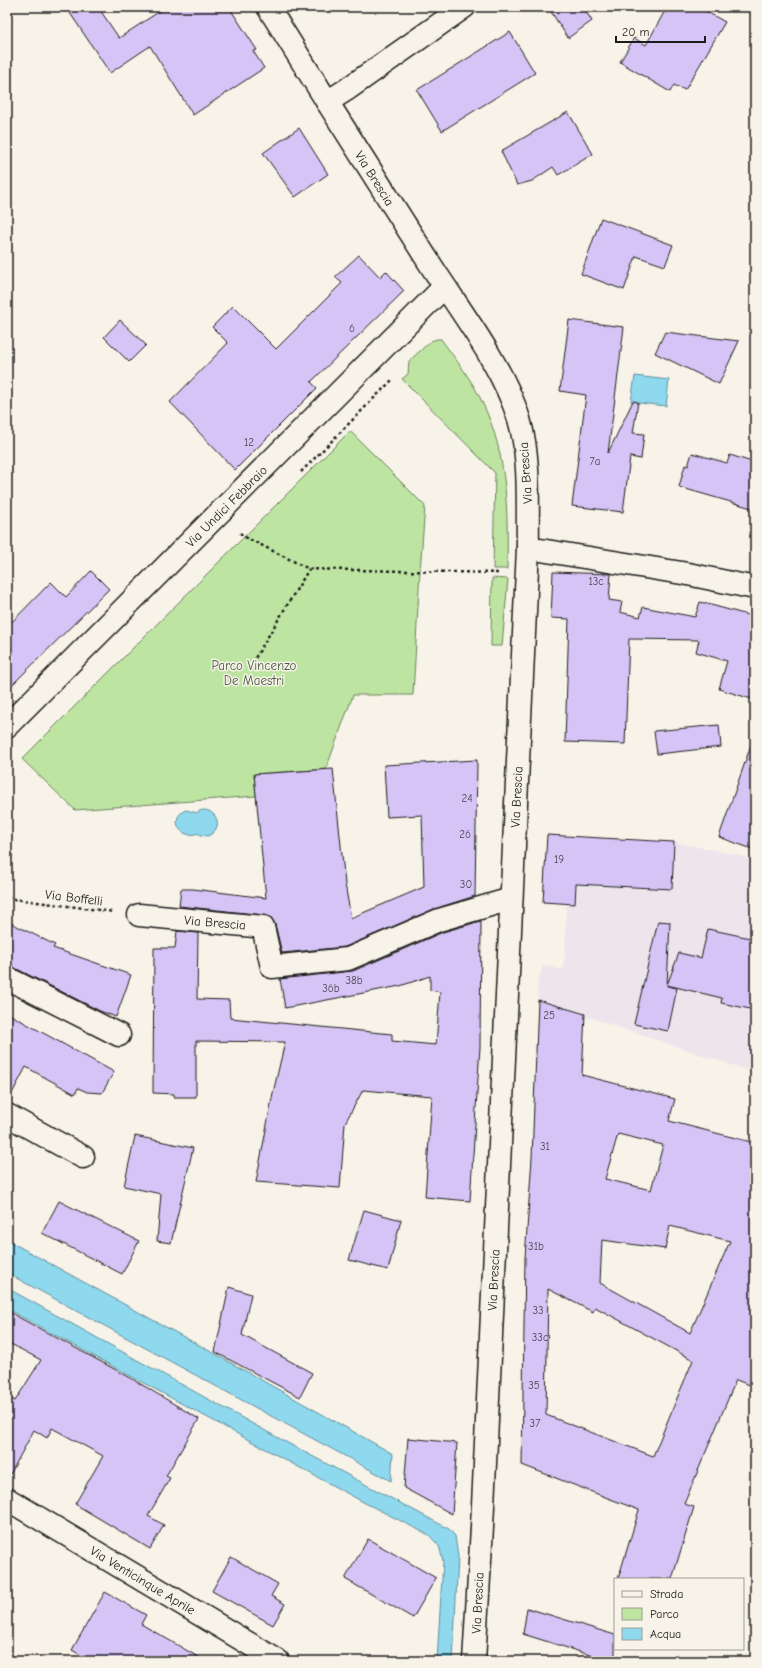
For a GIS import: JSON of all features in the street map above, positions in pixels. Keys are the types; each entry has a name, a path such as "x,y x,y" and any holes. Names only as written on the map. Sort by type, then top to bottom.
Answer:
{"street":[{"name":"Via Brescia","path":"268,7 444,287 488,354 507,388 519,420 526,454 528,548 474,1661"},
{"path":"327,102 464,7"},
{"name":"Via Undici Febbraio","path":"7,726 444,287"},
{"path":"528,548 688,574 755,588"},
{"name":"Via Brescia","path":"139,915 263,927 272,967 348,959 439,920 511,899"},
{"path":"7,978 119,1035"},
{"path":"7,1115 83,1157"},
{"name":"Via Venticinque Aprile","path":"7,1498 278,1661"}],"path":[{"path":"300,472 395,377"},
{"path":"234,538 245,527"},
{"path":"240,533 245,537 309,569 526,573"},
{"path":"249,668 309,569"},
{"name":"Via Boffelli","path":"7,898 139,915"}],"shaded area":[{"path":"674,842 755,860 755,1073 538,1000 537,986 543,965 562,970 565,956 566,903 575,904 576,884 671,889"}],"green space":[{"path":"441,339 464,371 483,404 491,424 502,464 505,485 507,569 493,569 495,473 402,379 408,374 409,361 431,341"},
{"name":"Parco Vincenzo De Maestri","path":"350,431 425,506 413,695 353,695 326,769 254,774 256,796 75,810 22,759"},
{"path":"492,578 508,579 502,646 491,646"}],"water":[{"path":"635,376 669,380 666,406 631,402"},
{"path":"186,810 197,813 202,810 211,812 217,821 217,826 214,831 208,836 200,835 198,833 192,835 186,834 182,831 178,827 177,822 181,813"},
{"path":"7,1240 393,1454 391,1481 7,1273"},
{"path":"7,1288 282,1440 449,1529 455,1536 458,1556 453,1661 437,1661 443,1561 439,1546 429,1535 365,1503 7,1309"}],"building":[{"path":"66,7 98,7 119,38 166,7 229,7 257,50 253,51 264,68 193,115 150,46 110,73"},
{"path":"548,7 583,7 592,21 568,38"},
{"path":"667,7 698,7 725,22 685,90 674,85 670,92 620,62 634,38 646,45"},
{"path":"510,32 535,73 442,131 417,90"},
{"path":"568,112 593,154 558,175 553,167 532,181 517,185 501,151"},
{"path":"299,128 328,174 295,197 263,153"},
{"path":"601,218 673,245 665,266 636,256 624,290 581,274"},
{"path":"359,255 380,277 386,271 404,291 311,382 317,388 235,470 170,402 228,343 212,327 233,306 276,349 342,283 335,277"},
{"path":"120,320 146,345 129,362 104,337"},
{"path":"569,320 624,327 608,453 633,401 638,402 633,433 644,434 641,459 630,457 623,512 572,506 586,395 560,391"},
{"path":"665,332 739,341 719,384 655,353"},
{"path":"692,453 727,463 730,455 755,463 755,509 679,487 685,465 688,466"},
{"path":"91,571 109,589 7,690 7,627 51,582 66,597"},
{"path":"553,572 611,574 609,600 622,602 620,612 640,617 643,607 695,617 700,602 755,617 755,700 719,689 727,661 696,652 699,640 629,639 625,744 565,742 569,619 551,618"},
{"path":"719,725 721,747 657,754 654,731"},
{"path":"751,745 755,745 755,850 719,837"},
{"path":"477,760 475,896 434,909 345,947 282,953 275,924 271,917 179,906 181,889 193,889 266,898 254,774 333,769 345,884 351,918 424,887 422,815 387,817 384,765"},
{"path":"547,835 674,842 672,889 576,884 575,904 543,902"},
{"path":"7,921 55,945 53,948 131,975 116,1017 100,1011 13,967 7,966"},
{"path":"481,921 480,1047 470,1201 425,1197 432,1096 363,1090 345,1123 340,1188 256,1182 273,1093 285,1042 196,1041 196,1097 174,1097 174,1094 153,1093 154,948 175,948 177,931 198,933 197,999 229,1000 230,1018 392,1034 392,1041 436,1045 440,992 430,990 430,976 400,986 285,1008 280,979 353,971 443,932"},
{"path":"658,921 670,922 667,986 677,988 668,1031 634,1024"},
{"path":"708,929 755,939 755,1010 721,1003 722,998 667,985 679,953 701,958"},
{"path":"538,1000 585,1014 582,1075 675,1099 669,1121 755,1143 755,1371 750,1385 736,1380 684,1504 694,1507 672,1578 618,1578 639,1510 522,1465 525,1258 532,1158","holes":["618,1134 663,1145 651,1190 605,1179","670,1226 730,1241 690,1333 600,1283 602,1240 665,1249","548,1289 593,1312 595,1307 693,1360 653,1456 546,1415"]},
{"path":"7,1013 114,1072 102,1093 87,1092 78,1088 75,1094 26,1067 7,1103"},
{"path":"135,1136 193,1148 171,1243 157,1241 161,1194 124,1186"},
{"path":"59,1201 139,1241 122,1274 42,1233"},
{"path":"364,1210 401,1220 388,1270 349,1260"},
{"path":"229,1287 251,1294 242,1335 312,1373 300,1397 215,1352"},
{"path":"7,1311 129,1377 199,1419 166,1476 170,1478 148,1516 164,1525 150,1549 75,1504 103,1456 52,1428 47,1438 34,1430 7,1480 7,1396 15,1401 41,1360 7,1342"},
{"path":"408,1438 457,1443 452,1514 404,1488"},
{"path":"368,1539 436,1578 413,1618 345,1579"},
{"path":"231,1557 278,1584 271,1596 285,1604 273,1625 212,1591"},
{"path":"105,1592 146,1615 141,1624 205,1661 91,1661 72,1650"},
{"path":"527,1608 614,1635 615,1661 609,1661 523,1634"}]}
